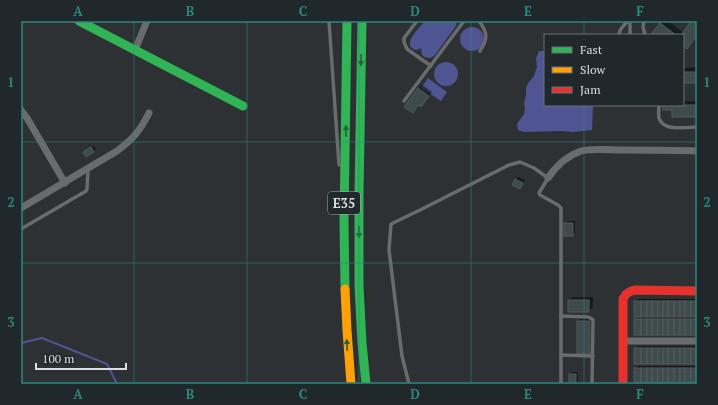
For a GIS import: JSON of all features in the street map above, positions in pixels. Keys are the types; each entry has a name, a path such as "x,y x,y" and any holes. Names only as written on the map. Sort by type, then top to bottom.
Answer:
{"main road":[{"path":"79,21 243,106"},
{"name":"E35","path":"347,21 344,294 347,351 351,384"},
{"name":"E35","path":"362,21 359,286 366,384"},
{"path":"623,384 623,299 627,292 636,290 697,291"}],"street":[{"path":"135,50 147,21"},
{"path":"21,110 66,182"},
{"path":"21,208 118,151 132,139 143,126 150,113"},
{"path":"548,178 553,170 560,164 581,151 697,151"},
{"path":"623,341 697,341"}],"lane":[{"path":"329,21 340,173"},
{"path":"417,21 404,38 404,42 407,49 431,66"},
{"path":"404,101 464,21"},
{"path":"479,21 486,34 485,45 480,51"},
{"path":"619,34 621,28 629,21"},
{"path":"629,21 630,34"},
{"path":"644,21 643,27 645,34"},
{"path":"659,106 659,118 662,124 668,127 697,127"},
{"path":"409,384 402,356 389,250 391,224 520,162 534,168 548,178 539,193 561,208 561,384"},
{"path":"21,229 86,191 88,169"},
{"path":"340,181 344,236"},
{"path":"561,316 588,317 592,319 594,323 592,384"},
{"path":"561,355 593,356"}],"water":[{"path":"425,21 457,21 456,26 435,55 430,58 422,55 421,48 415,50 410,45 411,38"},
{"path":"472,27 480,31 484,39 480,47 472,51 464,47 460,39 464,31"},
{"path":"539,51 544,51 544,106 593,106 592,130 573,132 524,132 518,130 517,124 524,114 525,109 524,103 526,89 528,83 534,76 537,67 536,58"},
{"path":"446,62 454,66 458,74 454,82 446,86 438,82 434,74 438,66"},
{"path":"428,78 447,92 441,101 421,88"}],"building":[{"path":"691,21 697,21 697,35 687,49 684,47 684,34 682,34"},
{"path":"660,23 675,34 654,34 652,33"},
{"path":"684,72 697,72 697,83 684,83"},
{"path":"418,88 429,96 421,107 418,105 413,113 404,107"},
{"path":"697,105 697,117 672,117 672,110 663,110 663,106"},
{"path":"91,147 94,152 86,157 83,152"},
{"path":"515,179 523,183 520,189 512,185"},
{"path":"564,223 573,223 573,236 564,236"},
{"path":"568,300 589,300 589,312 568,312"},
{"path":"634,301 641,301 641,317 634,317"},
{"path":"641,301 647,301 647,317 641,317"},
{"path":"647,301 652,301 652,317 647,317"},
{"path":"652,301 658,301 658,317 652,317"},
{"path":"658,301 663,301 663,317 658,317"},
{"path":"663,301 668,301 668,317 663,317"},
{"path":"668,301 674,301 674,317 668,317"},
{"path":"674,301 680,301 680,317 674,317"},
{"path":"680,301 685,301 685,317 680,317"},
{"path":"685,301 691,301 691,317 685,317"},
{"path":"691,301 697,301 697,317 691,317"},
{"path":"634,319 641,319 641,335 634,335"},
{"path":"641,319 647,319 647,335 641,335"},
{"path":"647,319 652,319 652,335 647,335"},
{"path":"652,319 658,319 658,335 652,335"},
{"path":"658,319 663,319 663,335 658,335"},
{"path":"663,319 668,319 668,335 663,335"},
{"path":"668,319 674,319 674,335 668,335"},
{"path":"674,319 680,319 680,335 674,335"},
{"path":"680,319 685,319 685,335 680,335"},
{"path":"685,319 691,319 691,335 685,335"},
{"path":"691,319 697,319 697,335 691,335"},
{"path":"577,321 590,321 590,354 577,354"},
{"path":"634,348 641,348 641,364 634,364"},
{"path":"641,348 647,348 647,364 641,364"},
{"path":"647,348 652,348 652,364 647,364"},
{"path":"652,348 658,348 658,364 652,364"},
{"path":"658,348 663,348 663,364 658,364"},
{"path":"663,348 668,348 668,364 663,364"},
{"path":"668,348 674,348 674,364 668,364"},
{"path":"674,348 680,348 680,364 674,364"},
{"path":"680,348 685,348 685,364 680,364"},
{"path":"685,348 691,348 691,364 685,364"},
{"path":"691,348 697,348 697,364 691,364"},
{"path":"634,368 641,368 641,384 634,384"},
{"path":"641,368 647,368 647,384 641,384"},
{"path":"647,368 652,368 652,384 647,384"},
{"path":"652,368 658,368 658,384 652,384"},
{"path":"658,368 663,368 663,384 658,384"},
{"path":"663,368 668,368 668,384 663,384"},
{"path":"668,368 674,368 674,384 668,384"},
{"path":"674,368 680,368 680,384 674,384"},
{"path":"680,368 685,368 685,384 680,384"},
{"path":"685,368 691,368 691,384 685,384"},
{"path":"691,368 697,368 697,384 691,384"},
{"path":"569,374 576,374 576,384 569,384"}],"waterway":[{"path":"21,343 42,338 107,364 117,384"}],"traffic: fast":[{"path":"79,21 243,106"},
{"path":"345,289 344,221 347,21"},
{"path":"362,21 359,286 366,384"}],"traffic: slow":[{"path":"345,289 351,384"}],"traffic: jam":[{"path":"623,384 623,299 625,295 636,290 697,291"}]}
